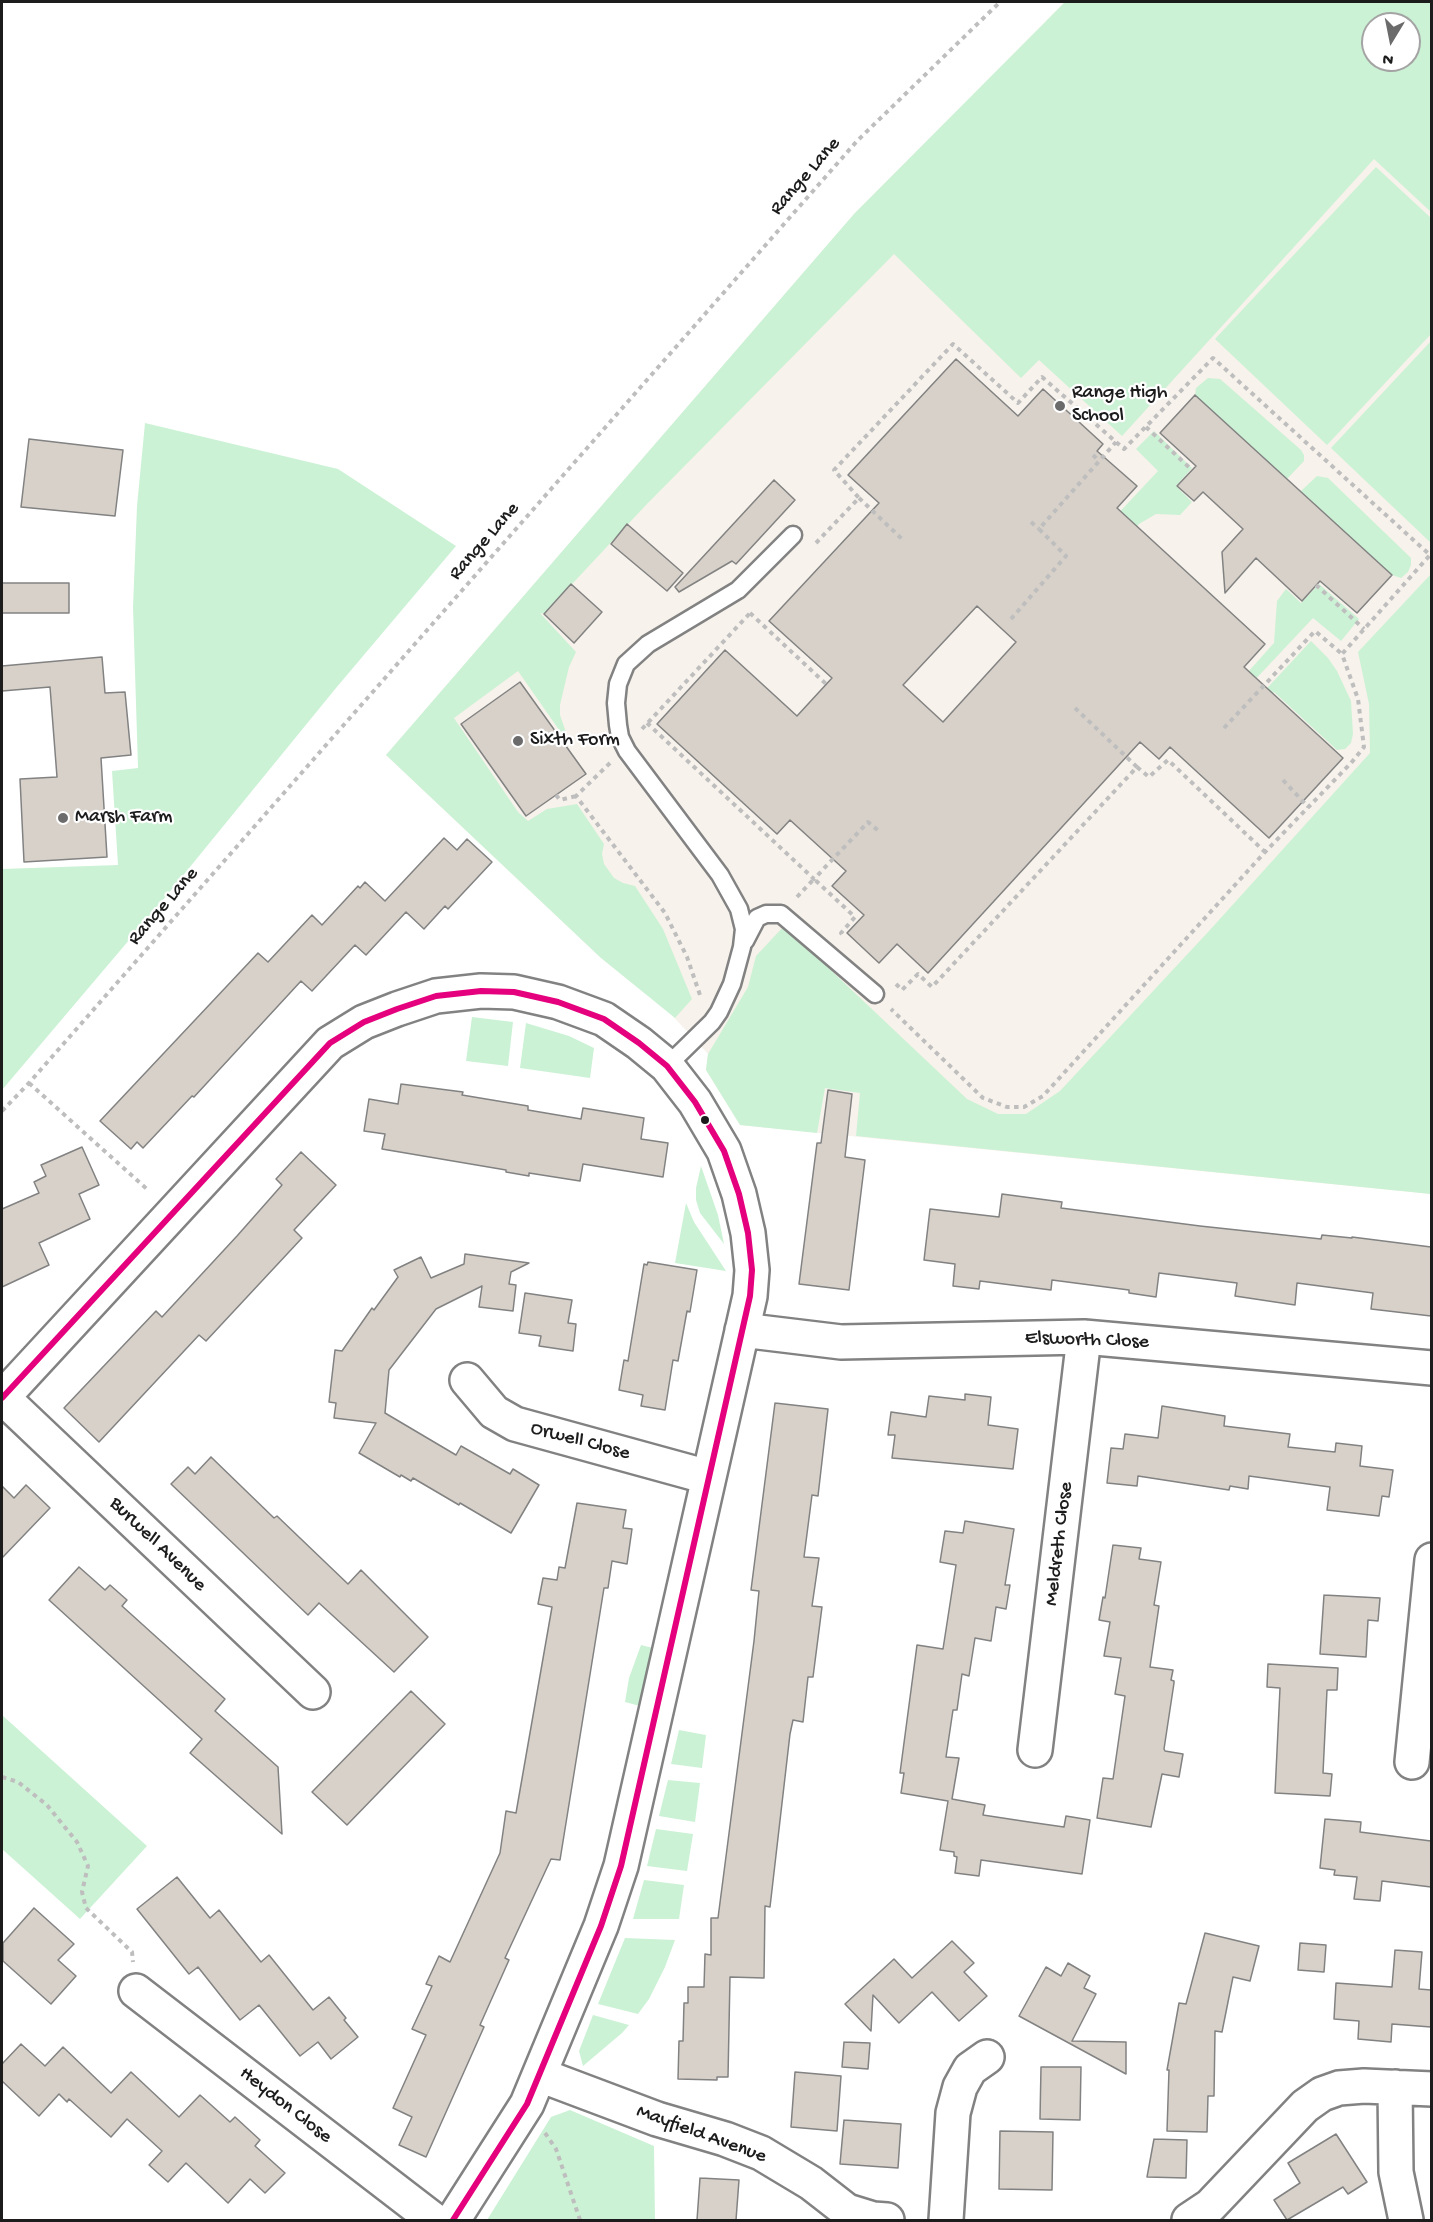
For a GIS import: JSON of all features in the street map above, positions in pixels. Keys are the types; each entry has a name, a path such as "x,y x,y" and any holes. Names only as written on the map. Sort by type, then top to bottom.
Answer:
{"street":[{"path":"2,1397 330,1043 364,1022 436,996 481,990 514,992 558,1002 604,1019 667,1066 695,1102 724,1151 740,1194 748,1233 752,1270 750,1296 621,1866 601,1926 527,2104 453,2220"},
{"name":"Elsworth Close","path":"742,1330 841,1342 1084,1337 1431,1368"},
{"name":"Meldreth Close","path":"1035,1750 1084,1337"},
{"name":"Orwell Close","path":"467,1380 494,1412 515,1424 708,1477"},
{"name":"Burwell Avenue","path":"2,1397 313,1692"},
{"path":"1412,1762 1431,1560"},
{"name":"Heydon Close","path":"136,1991 434,2220"},
{"path":"946,2220 953,2113 960,2087 970,2069 987,2057"},
{"name":"Mayfield Avenue","path":"540,2075 657,2119 725,2139 761,2153 811,2183 847,2211 873,2219 887,2220"},
{"path":"1395,2087 1396,2172 1406,2220"},
{"path":"1189,2220 1210,2206 1305,2106 1322,2094 1339,2088 1431,2089"}],"lane":[{"path":"667,1066 712,1022 719,1012 732,984 742,947 744,929 739,909 720,875 625,747 621,737 616,703 618,684 626,664 648,644 738,590 793,535"},
{"path":"742,947 757,918 766,914 781,914 875,994"}],"path":[{"name":"Range Lane","path":"2,1111 30,1083 857,141 1000,2"},
{"path":"902,539 859,498 834,470 953,344 1018,403 1042,376 1124,449 1212,358 1430,555 1342,654"},
{"path":"1146,427 1192,470"},
{"path":"1039,529 1116,442"},
{"path":"1093,455 1099,461"},
{"path":"812,547 859,498"},
{"path":"1011,620 1066,556 1031,522"},
{"path":"1316,585 1364,629"},
{"path":"556,795 560,800 576,796 648,723 758,604"},
{"path":"750,613 826,684"},
{"path":"875,994 983,1098 1007,1107 1024,1107 1043,1096 1264,852 1364,747 1358,699 1342,654 1315,631 1224,728"},
{"path":"1075,708 1149,777 1168,760 1264,852"},
{"path":"648,723 855,917 840,933 849,941"},
{"path":"662,736 665,731"},
{"path":"891,979 902,990 918,974 932,987 1137,767"},
{"path":"1283,780 1308,807"},
{"path":"576,796 664,913 687,957 701,998"},
{"path":"781,914 868,822 881,833"},
{"path":"30,1083 173,1212"},
{"path":"2,1776 18,1782 47,1805 77,1842 88,1866 82,1892 86,1908 132,1953 136,1991"},
{"path":"527,2104 556,2149 580,2220"}],"shaded area":[{"name":"Range High School","path":"1065,2 1431,2 1431,1194 740,1125 706,1070 708,1054 668,1011 601,958 386,755 854,214"}],"green space":[{"path":"1065,2 1431,2 1431,212 1374,159 1122,436 1039,360 1021,378 894,254 645,506 544,614 540,613 576,652 569,667 560,705 560,715 571,747 518,671 454,718 518,812 528,821 547,809 577,804 604,844 602,854 604,864 614,878 635,886 663,929 692,999 675,1018 601,958 386,755 854,214"},
{"path":"1376,167 1431,218 1431,334 1327,445 1215,339"},
{"path":"1431,341 1431,543 1331,448"},
{"path":"1208,378 1220,379 1301,450 1304,461 1287,479 1195,395 1196,388"},
{"path":"145,423 338,469 456,546 336,688 163,900 2,1090 2,869 118,865 112,771 138,768 133,607 137,506"},
{"path":"1154,431 1192,468 1176,486 1192,502 1180,515 1156,514 1139,524 1035,638 1040,597 1158,471 1136,449"},
{"path":"1317,476 1328,478 1411,558 1408,572 1401,578 1392,575 1301,491"},
{"path":"1431,574 1431,1194 856,1136 860,1093 825,1088 817,1133 740,1125 706,1070 708,1054 748,987 756,956 784,926 967,1099 998,1114 1026,1114 1060,1091 1370,753 1369,704 1358,652"},
{"path":"1319,584 1359,619 1341,641 1313,618 1219,718 1212,712 1274,643 1277,601 1286,589 1301,603"},
{"path":"1311,641 1337,671 1351,701 1353,734 1351,743 1345,749 1337,750 1274,692 1235,734 1229,729"},
{"path":"472,1017 513,1022 508,1066 466,1061"},
{"path":"526,1023 569,1036 594,1048 590,1078 520,1068"},
{"path":"701,1166 718,1215 724,1244 700,1213 696,1200"},
{"path":"686,1203 694,1222 726,1271 675,1263"},
{"path":"641,1645 653,1648 640,1706 625,1702 629,1678"},
{"path":"2,1715 147,1846 80,1919 2,1849"},
{"path":"679,1730 706,1735 702,1768 671,1764"},
{"path":"668,1780 700,1783 695,1822 659,1816"},
{"path":"656,1829 693,1834 687,1871 647,1866"},
{"path":"644,1880 684,1885 679,1919 633,1919"},
{"path":"625,1938 675,1940 649,1999 638,2014 598,2004"},
{"path":"593,2015 629,2025 583,2066 579,2051"},
{"path":"570,2110 654,2146 655,2220 487,2220 551,2117"}],"building":[{"path":"956,359 1018,416 1043,389 1103,444 1097,451 1137,486 1117,508 1265,644 1244,667 1343,758 1269,838 1170,747 1159,759 1140,742 928,973 897,944 879,963 847,933 864,915 832,886 846,871 790,820 777,834 657,724 725,650 797,716 832,678 769,621 879,503 848,475","holes":["977,606 1016,642 943,722 903,685"]},
{"path":"1195,395 1392,575 1357,613 1320,581 1302,601 1256,558 1225,593 1222,552 1243,529 1203,492 1194,501 1177,486 1196,466 1160,433"},
{"path":"29,439 123,450 115,516 21,507"},
{"path":"774,480 795,500 736,564 732,561 679,592 675,587"},
{"path":"627,524 683,573 667,591 611,544"},
{"path":"2,583 69,583 69,613 2,613"},
{"path":"571,584 602,612 574,643 544,614"},
{"path":"102,657 105,693 125,692 131,755 101,758 107,857 24,862 20,779 57,777 50,687 2,691 2,666"},
{"name":"Sixth Form","path":"520,682 586,774 526,816 461,724"},
{"path":"444,838 457,850 467,839 492,862 448,909 445,906 424,929 406,912 366,955 355,945 312,991 301,981 194,1097 192,1096 143,1148 137,1142 131,1149 100,1121 258,953 268,962 312,915 322,925 358,886 360,888 365,882 385,901"},
{"path":"401,1084 463,1092 462,1095 528,1106 528,1110 581,1119 583,1108 644,1118 641,1139 668,1143 663,1177 583,1164 580,1181 529,1173 529,1176 382,1149 385,1134 364,1131 369,1099 398,1104"},
{"path":"828,1090 852,1094 845,1157 865,1160 849,1290 799,1284 817,1143 821,1143"},
{"path":"82,1147 99,1185 79,1194 90,1219 39,1243 49,1265 2,1287 2,1209 39,1193 34,1182 46,1176 41,1165"},
{"path":"301,1152 336,1185 294,1230 302,1238 206,1341 199,1335 99,1442 64,1408 156,1311 162,1317 237,1236 282,1185 276,1179"},
{"path":"1002,1194 1062,1202 1061,1208 1200,1226 1321,1239 1322,1235 1352,1237 1431,1247 1431,1316 1371,1309 1373,1293 1297,1283 1295,1305 1235,1296 1237,1283 1159,1273 1156,1297 1129,1293 1129,1290 1052,1280 1051,1290 980,1281 979,1289 953,1286 955,1264 924,1260 930,1209 999,1217"},
{"path":"465,1254 529,1263 511,1272 509,1284 516,1285 513,1311 479,1307 482,1286 436,1309 389,1370 385,1413 456,1455 461,1446 510,1474 513,1469 539,1485 511,1533 413,1478 411,1481 401,1475 400,1477 359,1453 376,1423 334,1418 336,1403 329,1402 335,1350 342,1351 372,1308 374,1310 398,1277 394,1270 421,1257 431,1278 464,1264"},
{"path":"648,1262 697,1270 678,1361 673,1360 665,1410 641,1406 643,1395 619,1390 624,1360 628,1361 644,1264 647,1265"},
{"path":"525,1293 572,1300 568,1323 576,1324 573,1351 539,1346 541,1336 519,1333"},
{"path":"965,1394 991,1397 988,1425 1018,1429 1013,1469 892,1458 895,1435 888,1435 891,1412 926,1417 929,1396 965,1400"},
{"path":"775,1403 828,1409 818,1496 812,1495 804,1557 819,1558 812,1606 822,1607 813,1677 808,1677 803,1722 793,1720 790,1734 770,1907 765,1906 764,1978 730,1977 728,2077 717,2077 717,2080 678,2079 679,2041 683,2041 684,2003 688,2003 688,1987 704,1987 705,1954 711,1955 711,1918 718,1918 754,1641 759,1591 751,1590"},
{"path":"1162,1406 1225,1416 1224,1426 1290,1434 1288,1447 1335,1452 1336,1443 1362,1446 1360,1466 1393,1470 1389,1497 1382,1496 1379,1516 1327,1510 1330,1487 1249,1476 1248,1489 1230,1486 1229,1490 1138,1476 1137,1486 1107,1483 1111,1448 1123,1449 1125,1434 1158,1438"},
{"path":"211,1457 274,1518 277,1516 348,1584 361,1570 428,1637 394,1672 319,1603 308,1615 171,1484 188,1467 195,1474"},
{"path":"26,1485 50,1508 2,1558 2,1486 14,1498"},
{"path":"577,1503 626,1510 623,1528 632,1529 627,1564 612,1561 608,1588 604,1588 560,1860 551,1859 505,1958 509,1960 480,2025 484,2027 426,2157 399,2145 412,2117 393,2108 426,2035 412,2029 432,1986 426,1984 439,1956 450,1962 500,1853 506,1811 516,1813 552,1607 538,1604 543,1578 557,1580 559,1567 565,1568"},
{"path":"965,1521 1014,1529 1005,1585 1010,1585 1006,1609 996,1607 991,1641 975,1638 969,1676 962,1674 957,1710 953,1710 946,1757 959,1758 952,1799 985,1805 983,1815 1029,1822 1064,1827 1066,1816 1090,1820 1082,1874 981,1860 979,1876 955,1873 957,1857 954,1856 954,1852 940,1850 948,1801 901,1793 904,1773 900,1773 917,1645 943,1649 956,1565 940,1562 945,1531 963,1533"},
{"path":"1113,1545 1141,1548 1139,1559 1161,1562 1154,1605 1159,1606 1150,1667 1173,1670 1171,1680 1174,1683 1164,1749 1183,1754 1179,1777 1162,1774 1151,1827 1097,1818 1103,1778 1113,1779 1125,1696 1115,1694 1121,1658 1104,1656 1110,1622 1099,1620 1103,1597 1105,1598"},
{"path":"79,1567 105,1590 110,1585 127,1600 122,1606 225,1699 215,1711 278,1767 282,1834 190,1753 202,1739 49,1600"},
{"path":"1324,1595 1380,1598 1378,1621 1368,1620 1366,1657 1320,1654"},
{"path":"1268,1664 1338,1668 1337,1690 1327,1690 1323,1773 1332,1774 1330,1796 1275,1793 1280,1688 1267,1687"},
{"path":"411,1691 445,1724 347,1825 312,1792"},
{"path":"1325,1819 1361,1822 1360,1832 1431,1841 1431,1887 1382,1881 1380,1901 1354,1899 1357,1877 1334,1875 1335,1870 1320,1868"},
{"path":"177,1877 210,1918 219,1910 261,1962 269,1955 313,2010 329,1997 358,2037 331,2059 318,2042 300,2056 259,2005 240,2020 198,1967 189,1974 137,1909"},
{"path":"34,1908 74,1944 58,1960 76,1976 51,2004 3,1961 3,1943"},
{"path":"1205,1933 1259,1946 1250,1981 1233,1977 1222,2032 1215,2031 1214,2096 1208,2096 1207,2132 1167,2131 1169,2070 1167,2070 1179,2003 1186,2004"},
{"path":"952,1941 974,1963 964,1972 987,1996 959,2021 932,1992 899,2023 873,1995 871,2031 845,2004 894,1959 912,1978"},
{"path":"1300,1943 1326,1945 1324,1972 1298,1970"},
{"path":"1395,1950 1422,1952 1419,1989 1431,1990 1431,2027 1392,2024 1391,2042 1358,2039 1359,2021 1334,2019 1336,1983 1392,1987"},
{"path":"1068,1963 1090,1976 1084,1988 1096,1994 1072,2041 1126,2042 1126,2074 1019,2016 1046,1967 1061,1976"},
{"path":"844,2042 870,2043 868,2069 842,2067"},
{"path":"21,2044 45,2066 63,2047 111,2093 131,2072 179,2117 200,2095 230,2122 235,2117 260,2140 255,2146 285,2173 265,2193 250,2179 228,2203 186,2163 168,2182 149,2165 162,2151 127,2119 111,2137 69,2099 67,2102 59,2094 39,2116 2,2081 2,2064"},
{"path":"1041,2067 1081,2067 1080,2120 1040,2119"},
{"path":"795,2072 841,2076 837,2131 791,2127"},
{"path":"844,2120 901,2124 898,2168 840,2164"},
{"path":"1000,2131 1053,2132 1052,2190 999,2189"},
{"path":"1336,2134 1367,2182 1348,2194 1343,2187 1287,2220 1274,2200 1300,2183 1288,2163"},
{"path":"1154,2139 1187,2140 1186,2178 1147,2177"},
{"path":"700,2178 739,2180 736,2220 697,2220"}],"transit line":[{"path":"2,1398 330,1043 364,1022 397,1009 436,996 481,991 514,992 558,1002 604,1019 667,1066 695,1102 724,1151 739,1194 748,1233 752,1270 750,1296 621,1866 601,1926 527,2104 453,2220"}],"place":[{"name":"Range High School","path":"1060,406"},
{"name":"Sixth Form","path":"518,741"},
{"name":"Marsh Farm","path":"63,818"}]}
